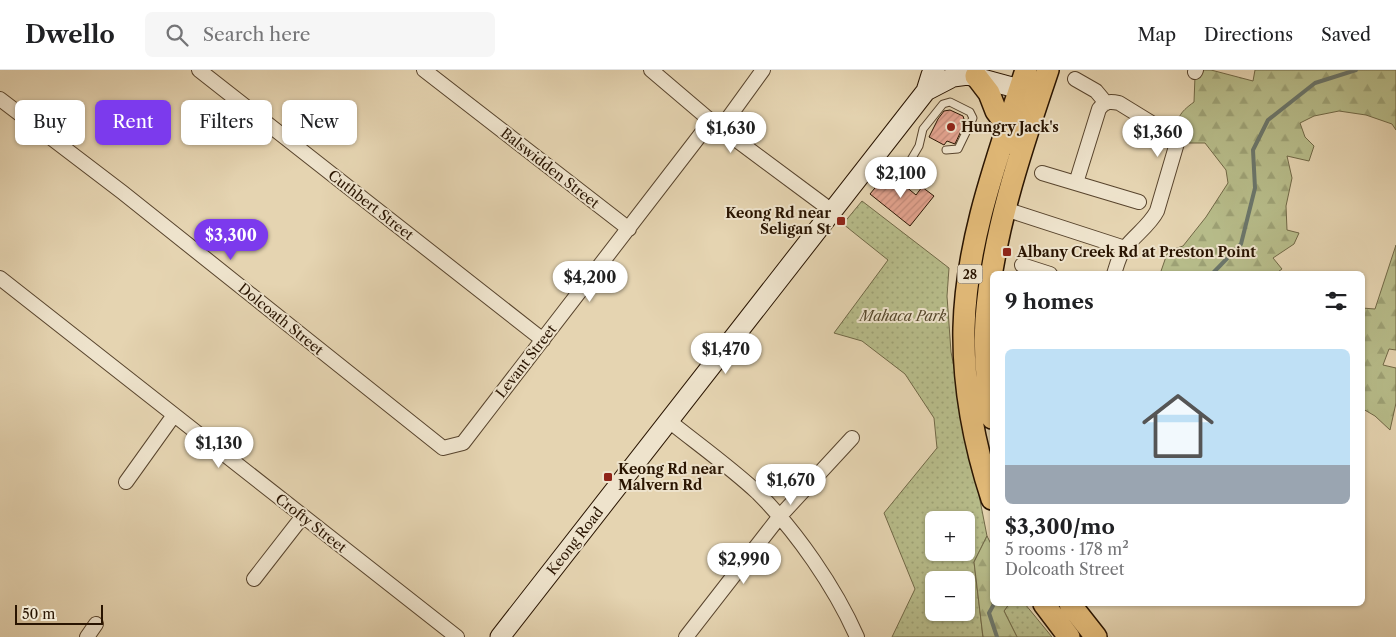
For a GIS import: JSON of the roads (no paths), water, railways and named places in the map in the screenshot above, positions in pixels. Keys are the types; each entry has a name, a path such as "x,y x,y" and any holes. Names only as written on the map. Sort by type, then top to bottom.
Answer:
{"main road":[{"path":"965,74 989,93 996,111 1008,127"},
{"name":"28","path":"990,410 976,354 964,327 973,252 985,202 1008,127 1030,78"},
{"name":"28","path":"992,271 1030,78"},
{"name":"28","path":"990,288 986,319 976,354 973,427 981,464 990,493"},
{"path":"1046,606 1069,637"},
{"path":"1072,606 1096,637"}],"street":[{"name":"Cuthbert Street","path":"199,70 542,340"},
{"name":"Balswidden Street","path":"424,70 629,229"},
{"path":"651,70 716,124 832,211"},
{"name":"Levant Street","path":"443,448 463,443 629,229 763,70"},
{"name":"Keong Road","path":"500,637 926,91 931,75 935,70"},
{"path":"965,74 1030,78"},
{"name":"Keong Road","path":"926,91 952,77 965,74"},
{"path":"1075,79 1096,91 1106,103"},
{"name":"Dolcoath Street","path":"0,99 122,192 443,448"},
{"path":"1076,183 1099,109 1106,103 1111,101 1119,103 1176,138 1177,143 1154,217 1125,248 1118,260 1115,271"},
{"path":"1042,172 1139,202"},
{"path":"1005,208 1125,248"},
{"path":"1022,265 1040,271"},
{"name":"Crofty Street","path":"0,278 457,637"},
{"path":"126,482 174,415"},
{"path":"669,421 729,468 780,516 826,580 857,637"},
{"path":"686,637 780,516 852,438"},
{"path":"254,579 303,516"},
{"path":"86,637 96,624"}],"lane":[{"path":"909,163 919,146 923,130 940,108 950,102 970,112 973,118 958,149 946,150"}],"waterway":[{"path":"1215,271 1241,244 1255,188 1253,150 1268,120 1315,83 1356,70"},
{"path":"993,606 989,613 997,637"}],"place":[{"name":"Hungry Jack's","path":"951,127"},
{"name":"Keong Rd near Seligan St","path":"841,221"},
{"name":"Albany Creek Rd at Preston Point","path":"1007,252"},
{"name":"Keong Rd near Malvern Rd","path":"608,477"}],"park label":[{"name":"Mahaca Park","path":"903,316"}]}
